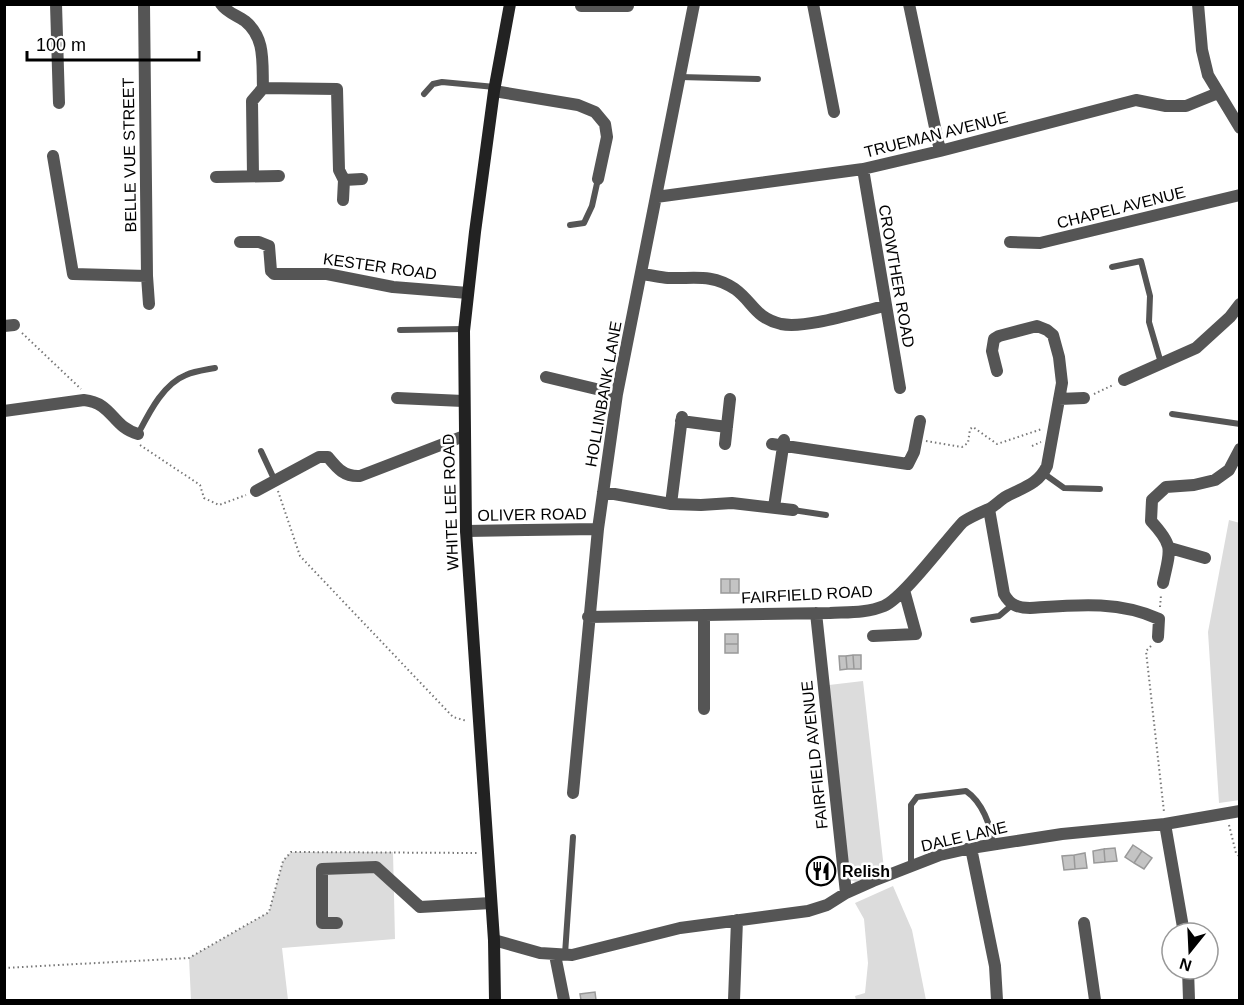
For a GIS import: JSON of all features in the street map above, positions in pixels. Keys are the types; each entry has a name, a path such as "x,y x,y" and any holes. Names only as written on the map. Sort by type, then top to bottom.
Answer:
{"main road":[{"name":"WHITE LEE ROAD","path":"495,1000 494,940 466,531 464,329 495,89 510,4"}],"street":[{"path":"56,4 59,103"},
{"name":"BELLE VUE STREET","path":"144,4 149,304"},
{"path":"221,4 245,21 261,41 263,88 252,101 253,176"},
{"path":"581,6 628,6 628,4"},
{"name":"HOLLINBANK LANE","path":"573,794 588,617 617,394 694,4"},
{"path":"813,4 834,112"},
{"path":"909,4 940,151"},
{"path":"1198,4 1202,50 1208,75 1239,128"},
{"path":"263,88 337,88 339,170 344,180 343,200"},
{"path":"495,89 578,105 595,112 605,124 607,137 598,179"},
{"name":"TRUEMAN AVENUE","path":"656,197 863,169 1137,100 1166,106 1186,106 1218,93"},
{"path":"53,156 73,274 147,276"},
{"name":"CROWTHER ROAD","path":"863,169 900,388"},
{"path":"216,177 279,176"},
{"path":"344,180 362,179"},
{"name":"CHAPEL AVENUE","path":"1010,242 1040,243 1239,195"},
{"name":"KESTER ROAD","path":"240,242 259,242 269,246 271,271 274,274 327,274 393,287 468,293"},
{"path":"641,274 670,278 692,276 716,280 736,290 752,308 766,319 783,324 803,324 885,306"},
{"path":"1124,380 1197,348 1239,304"},
{"path":"997,371 992,351 994,339 1037,326 1053,335 1059,357 1062,383 1050,457 1043,473"},
{"path":"546,377 617,394"},
{"path":"397,398 464,401"},
{"path":"1059,399 1084,398"},
{"path":"724,444 730,399"},
{"path":"4,411 84,400 93,401 106,407 126,430 138,434"},
{"path":"671,504 681,419 727,428"},
{"path":"774,507 780,442 908,464 914,452 920,421"},
{"path":"256,491 319,456 325,456 347,475 360,476 464,436"},
{"path":"1163,583 1170,548 1164,534 1151,521 1152,500 1166,487 1194,485 1215,480 1229,470 1239,449"},
{"name":"FAIRFIELD ROAD","path":"588,617 867,611 887,605 904,590 963,522 989,509 1008,495 1026,488 1043,473"},
{"path":"603,492 671,504 732,503 793,510"},
{"path":"989,509 1004,594 1012,605 1030,609 1092,604 1143,611 1159,619 1158,638"},
{"name":"OLIVER ROAD","path":"466,531 598,530"},
{"path":"1170,548 1205,558"},
{"path":"873,636 916,634 904,590"},
{"name":"FAIRFIELD AVENUE","path":"816,613 846,893"},
{"path":"704,615 704,709"},
{"name":"DALE LANE","path":"494,940 540,953 560,955 650,937 680,928 808,911 827,905 846,893 911,866 940,855 971,848 1062,834 1165,824 1239,811"},
{"path":"1165,824 1182,921"},
{"path":"971,848 995,966 997,1000"},
{"path":"337,924 322,923 322,869 376,867 420,907 491,903"},
{"path":"734,1000 736,920"},
{"path":"1084,923 1095,1000"},
{"path":"560,955 564,1000"},
{"path":"1188,981 1189,1000"}],"lane":[{"path":"680,77 758,79"},
{"path":"424,94 433,84 442,82 495,89"},
{"path":"570,225 584,223 592,206 598,179"},
{"path":"1112,267 1141,261 1150,296 1149,322 1161,364"},
{"path":"400,330 464,329"},
{"path":"138,434 153,405 178,378 215,368"},
{"path":"1172,414 1239,424"},
{"path":"261,451 275,482"},
{"path":"1043,473 1064,488 1100,489"},
{"path":"793,510 826,515"},
{"path":"973,620 999,616 1012,605"},
{"path":"911,866 911,805 917,797 966,791 974,796 989,825 993,844"},
{"path":"560,955 573,837"}],"path":[{"path":"9,325 93,401"},
{"path":"1084,398 1124,380"},
{"path":"917,440 962,447 968,443 970,429 973,427 997,444 1045,428 1054,428"},
{"path":"138,434 138,444 200,484 204,498 219,505 256,491"},
{"path":"275,482 300,556 453,717 479,724"},
{"path":"1159,619 1163,583"},
{"path":"1158,638 1146,651 1165,824"},
{"path":"1226,813 1239,857"},
{"path":"1233,842 1239,841"},
{"path":"4,968 189,958 269,912 283,861 291,852 487,853"}],"shaded area":[{"path":"1229,520 1240,523 1240,800 1219,803 1208,632"},
{"path":"863,681 884,869 856,882 850,880 829,685"},
{"path":"291,852 393,852 395,939 282,948 288,1000 191,1000 189,958 269,912 283,861"},
{"path":"893,886 912,930 926,1000 856,1000 855,996 865,993 868,963 864,919 855,903"}],"building":[{"path":"721,579 730,579 730,593 721,593"},
{"path":"730,579 739,579 739,593 730,593"},
{"path":"725,634 738,634 738,644 725,644"},
{"path":"725,644 738,644 738,653 725,653"},
{"path":"853,655 861,655 861,669 854,669"},
{"path":"853,655 854,669 847,669 846,656"},
{"path":"839,656 846,656 847,669 840,670"},
{"path":"1133,845 1142,851 1134,863 1125,857"},
{"path":"1115,848 1117,861 1105,862 1104,849"},
{"path":"1104,849 1105,862 1094,863 1093,851"},
{"path":"1142,851 1152,858 1144,869 1134,863"},
{"path":"1085,853 1087,868 1075,869 1074,855"},
{"path":"1074,855 1075,869 1064,870 1062,856"},
{"path":"595,992 596,1000 581,1000 580,994"}],"place":[{"name":"Relish","path":"821,871"}]}
